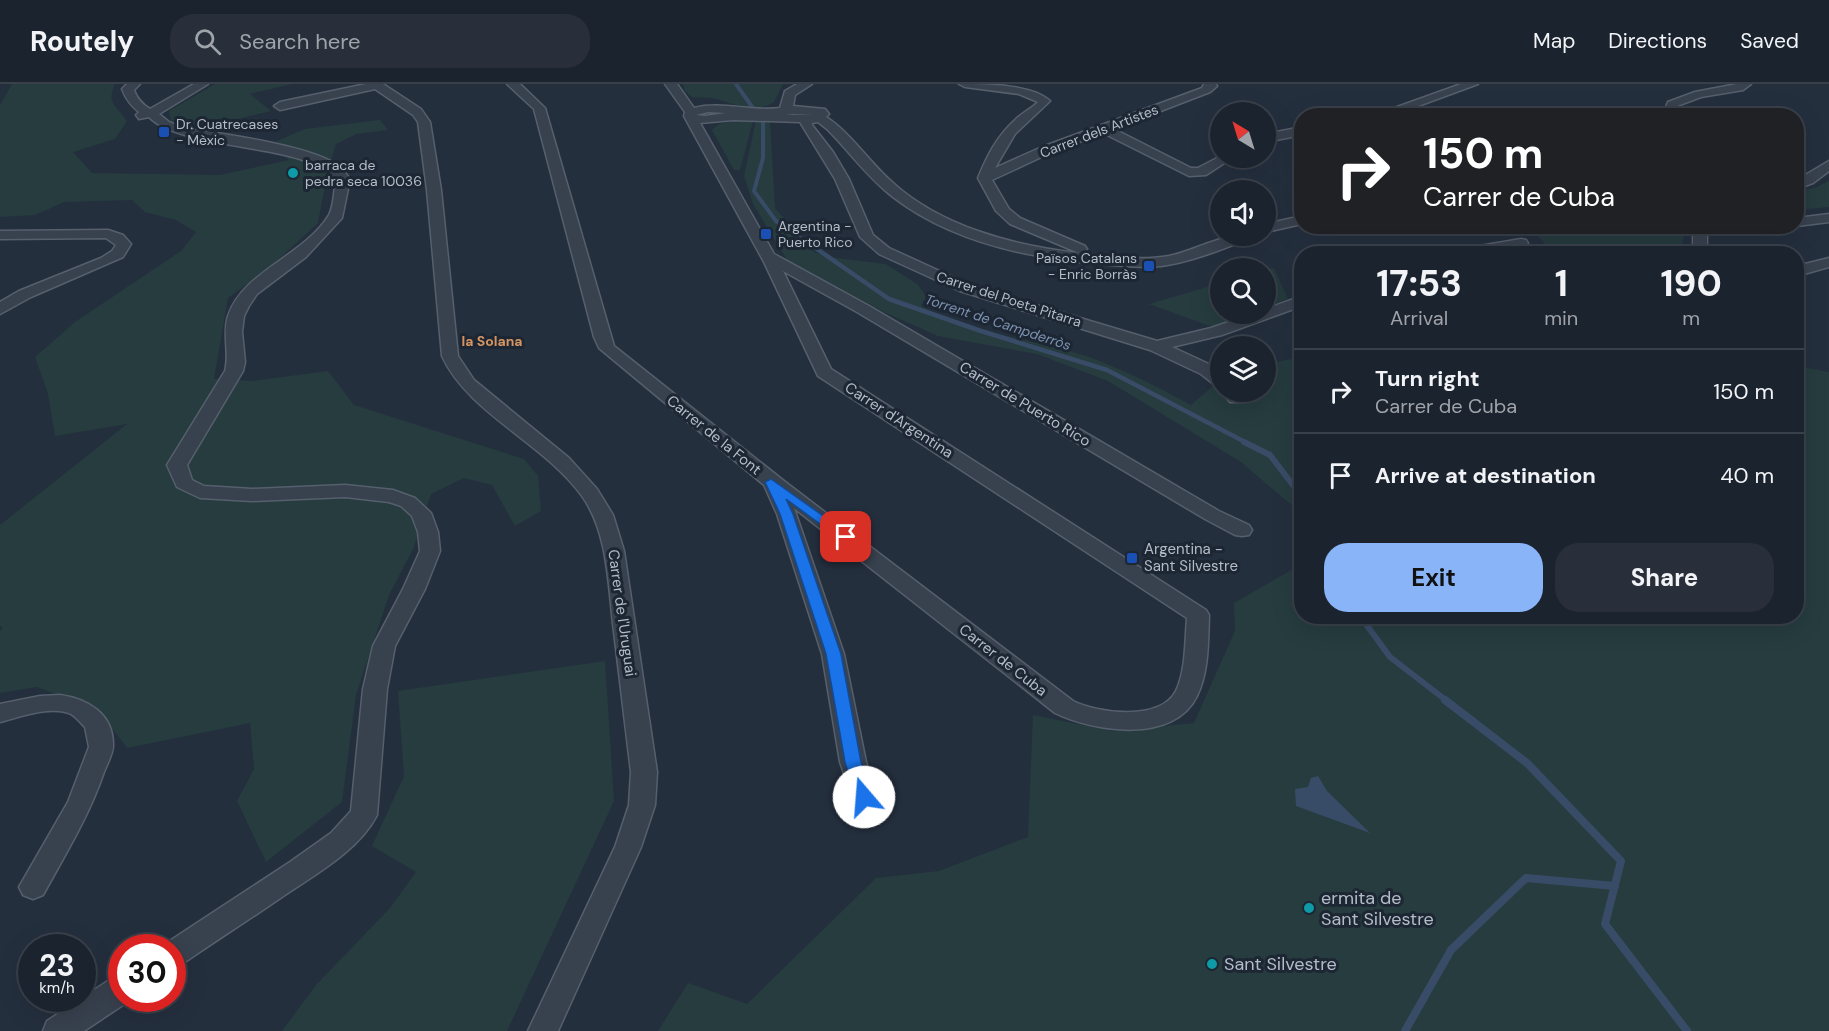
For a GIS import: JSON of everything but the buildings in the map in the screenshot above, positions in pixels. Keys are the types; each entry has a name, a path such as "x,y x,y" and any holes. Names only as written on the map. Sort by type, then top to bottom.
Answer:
{"street":[{"path":"134,84 128,89 139,108 153,112 165,125 180,131 305,156 336,169 342,174 343,179 337,215 301,254 251,291 241,306 235,324 236,362 234,371 187,446 177,465 179,475 189,488 219,495 345,491 393,496 408,502 422,513 428,532 430,551 414,589 384,646 375,689 364,815 340,841 186,946"},
{"path":"153,112 202,84"},
{"path":"280,106 376,84"},
{"name":"Carrer de l'Uruguai","path":"376,84 417,112 423,122 435,200 446,328 450,356 456,369 468,384 515,420 562,462 591,493 603,515 614,551 644,772 642,805 628,847 543,1031"},
{"name":"Carrer de la Font","path":"513,84 539,108 602,337 607,348 771,482 787,514 833,654 853,762 870,815"},
{"name":"Carrer d'Argentina","path":"671,84 691,115 711,118 779,280 824,372 1198,615"},
{"path":"794,108 806,84"},
{"path":"965,84 1041,97 1044,101 1041,107 1024,118 1006,136 985,178 1003,211 1015,221 1107,261"},
{"name":"Carrer dels Artistes","path":"985,178 1046,150 1206,90 1211,86 1210,84"},
{"path":"1402,108 1472,84"},
{"path":"1671,108 1672,105 1699,94 1739,88 1745,84"},
{"path":"683,102 711,118"},
{"path":"691,115 711,118 794,108 831,125 888,186 917,207 940,219 1003,243 1107,261 1147,262 1168,261 1216,246"},
{"name":"Carrer del Poeta Pitarra","path":"794,108 819,141"},
{"name":"Carrer del Poeta Pitarra","path":"794,108 819,141 842,179 867,237 884,251 965,288 1156,346 1210,372"},
{"path":"1102,128 1189,172 1201,172 1210,167"},
{"path":"1276,136 1294,133"},
{"path":"1804,182 1829,165"},
{"path":"1804,221 1829,218"},
{"path":"1276,226 1294,222"},
{"path":"0,235 108,234 118,238 124,244 118,254 106,261 25,294 0,309"},
{"path":"1503,246 1521,243"},
{"name":"Carrer de Puerto Rico","path":"769,257 873,315 1212,515 1242,530"},
{"path":"1804,269 1829,262"},
{"name":"Carrer de Puerto Rico","path":"779,280 808,280"},
{"path":"1156,346 1216,332 1294,304"},
{"name":"Carrer de Cuba","path":"771,482 846,537 1064,707 1080,714 1097,719 1130,720 1159,716 1176,706 1185,698 1191,674 1198,615"},
{"path":"0,714 40,705 67,705 81,709 97,723 101,747 80,804 33,887"},
{"path":"58,1031 108,998"}],"green space":[{"path":"12,84 115,84 112,100 127,121 115,139 73,152 92,173 220,175 289,160 270,144 305,129 380,120 388,130 356,134 336,144 327,175 318,223 268,269 228,298 214,379 253,381 328,371 354,405 524,459 538,476 541,511 515,526 492,485 464,478 431,494 414,547 389,595 356,695 342,802 266,862 237,801 254,769 250,723 127,748 99,711 37,687 0,693 0,631 3,628 0,626 0,525 127,424 55,436 48,394 35,357 75,322 181,251 196,232 176,220 145,212 132,200 64,202 35,215 0,217 0,105"},
{"path":"215,84 292,84 250,94 271,111 196,129 171,121 169,111"},
{"path":"683,84 783,84 774,102 758,108 750,108 712,98 692,97 685,91"},
{"path":"756,120 770,121 775,208 814,252 828,257 886,264 917,284 926,296 921,306 940,315 980,329 1083,355 1138,378 1191,405 1210,389 1210,402 1276,402 1276,362 1294,359 1294,507 1241,462 1108,381 1037,354 938,336 886,313 787,260 753,204 744,176"},
{"path":"753,121 740,170 734,170 712,130 719,124"},
{"path":"1829,181 1829,207 1804,209 1804,190"},
{"path":"1536,234 1684,234 1682,246 1547,246"},
{"path":"1276,272 1288,299 1276,303"},
{"path":"1210,286 1210,324 1221,324 1212,327 1149,304"},
{"path":"1804,367 1829,372 1829,1031 658,1031 688,983 747,1004 876,878 939,871 1028,837 1033,715 1112,731 1194,723 1235,631 1234,603 1294,569 1294,624 1804,624"},
{"path":"605,661 614,801 507,1031 282,1031 316,985 390,908 416,872 372,846 404,776 398,691"}],"water":[{"path":"1318,776 1327,791 1370,833 1296,806 1295,789 1308,787 1311,778"}],"waterway":[{"name":"Torrent de Campderròs","path":"736,84 755,111"},
{"name":"Torrent de Campderròs","path":"763,123 763,158 754,191 776,221 806,242"},
{"name":"Torrent de Campderròs","path":"804,240 889,299 981,331 1107,370 1247,443"},
{"name":"Torrent de Campderròs","path":"1244,442 1270,455 1294,486"},
{"name":"Torrent de Campderròs","path":"1366,624 1390,657 1447,701"},
{"name":"Torrent de Campderròs","path":"1445,700 1527,763 1621,861 1615,886"},
{"path":"1405,1031 1451,950 1526,878 1615,886"},
{"name":"Torrent de Campderròs","path":"1615,886 1605,924 1687,1031"}],"place":[{"name":"Dr. Cuatrecases - Mèxic","path":"164,132"},
{"name":"barraca de pedra seca 10036","path":"293,173"},
{"name":"Argentina - Puerto Rico","path":"766,234"},
{"name":"Països Catalans - Enric Borràs","path":"1149,266"},
{"name":"Argentina - Sant Silvestre","path":"1132,558"},
{"name":"ermita de Sant Silvestre","path":"1309,908"},
{"name":"Sant Silvestre","path":"1212,964"}],"district":[{"name":"la Solana","path":"492,341"}],"route":[{"path":"846,537 771,482 787,514 833,654 853,762 864,797"}]}
